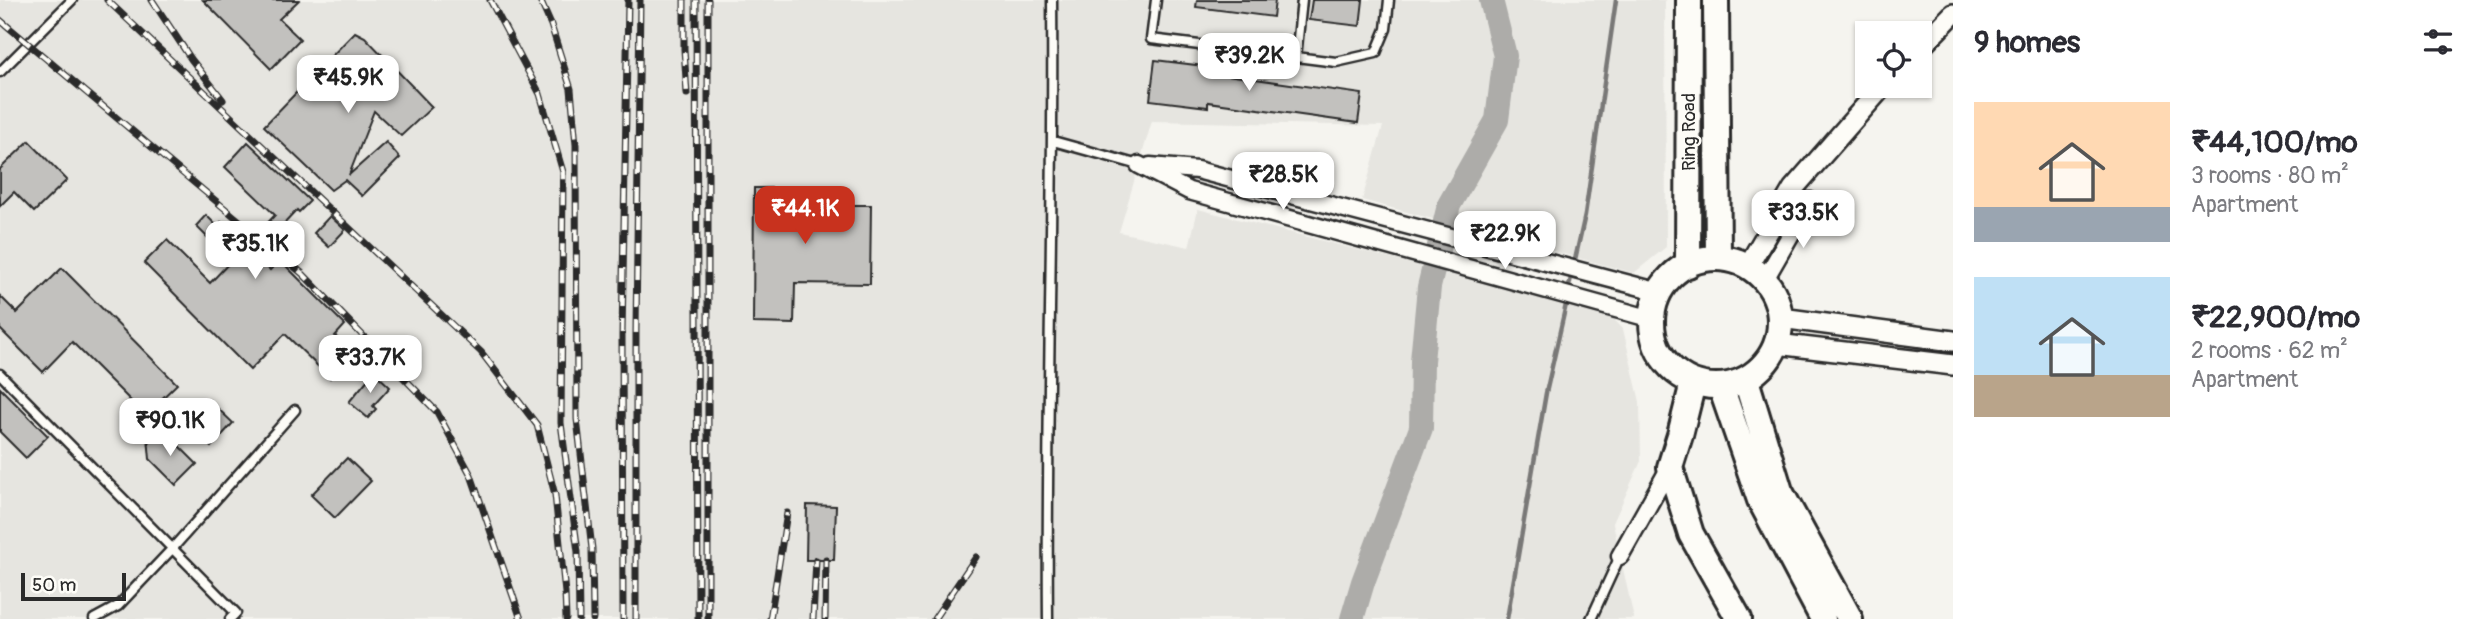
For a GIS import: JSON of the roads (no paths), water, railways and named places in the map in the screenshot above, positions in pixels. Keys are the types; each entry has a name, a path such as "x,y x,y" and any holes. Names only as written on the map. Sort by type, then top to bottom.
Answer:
{"main road":[{"name":"Ring Road","path":"1688,265 1689,0"},
{"name":"Ring Road","path":"1716,0 1718,258"},
{"path":"1718,258 1756,274 1775,295 1781,318 1777,344 1765,365 1746,380 1721,387 1693,383 1674,371 1658,350 1652,319 1660,292 1668,280 1688,265 1718,258"},
{"path":"1746,380 1780,491 1850,619"},
{"path":"1693,383 1681,435 1670,467 1691,534 1739,619"},
{"path":"1721,387 1760,500 1823,619"}],"street":[{"path":"1932,36 1953,14"},
{"path":"1756,274 1793,189 1873,98"},
{"path":"1139,165 1197,170 1660,292"},
{"path":"1139,165 1189,191 1652,319"},
{"path":"1756,274 1810,201"},
{"path":"1781,318 1953,341"},
{"path":"1777,344 1953,365"},
{"path":"1620,556 1670,467"}],"lane":[{"path":"0,72 72,0"},
{"path":"1048,619 1052,0"},
{"path":"1156,0 1151,39 1336,62 1376,53 1386,29 1389,0"},
{"path":"1296,57 1302,0"},
{"path":"1053,141 1139,165"},
{"path":"0,374 236,613 230,619"},
{"path":"94,619 118,606 295,410"},
{"path":"1591,619 1620,556"}],"waterway":[{"path":"1352,619 1363,582 1421,428 1422,361 1429,287 1449,205 1497,120 1505,56 1491,0"},
{"path":"1568,291 1585,215 1616,0"},
{"path":"1507,619 1546,393 1567,300"}],"railway":[{"path":"107,0 481,352 537,425 555,495 566,619"},
{"path":"152,0 191,59 223,100"},
{"path":"490,0 540,94 563,172 561,423 578,552 579,619"},
{"path":"540,0 551,25 571,89 576,145 577,419 592,549 593,619"},
{"path":"623,619 622,335 628,0"},
{"path":"636,619 640,0"},
{"path":"684,0 687,94"},
{"path":"696,0 698,619"},
{"path":"708,0 708,619"},
{"path":"0,20 303,274 437,412 471,475 521,619"},
{"path":"770,619 787,513"},
{"path":"934,619 976,557"},
{"path":"813,619 816,560"},
{"path":"825,619 826,560"}]}
